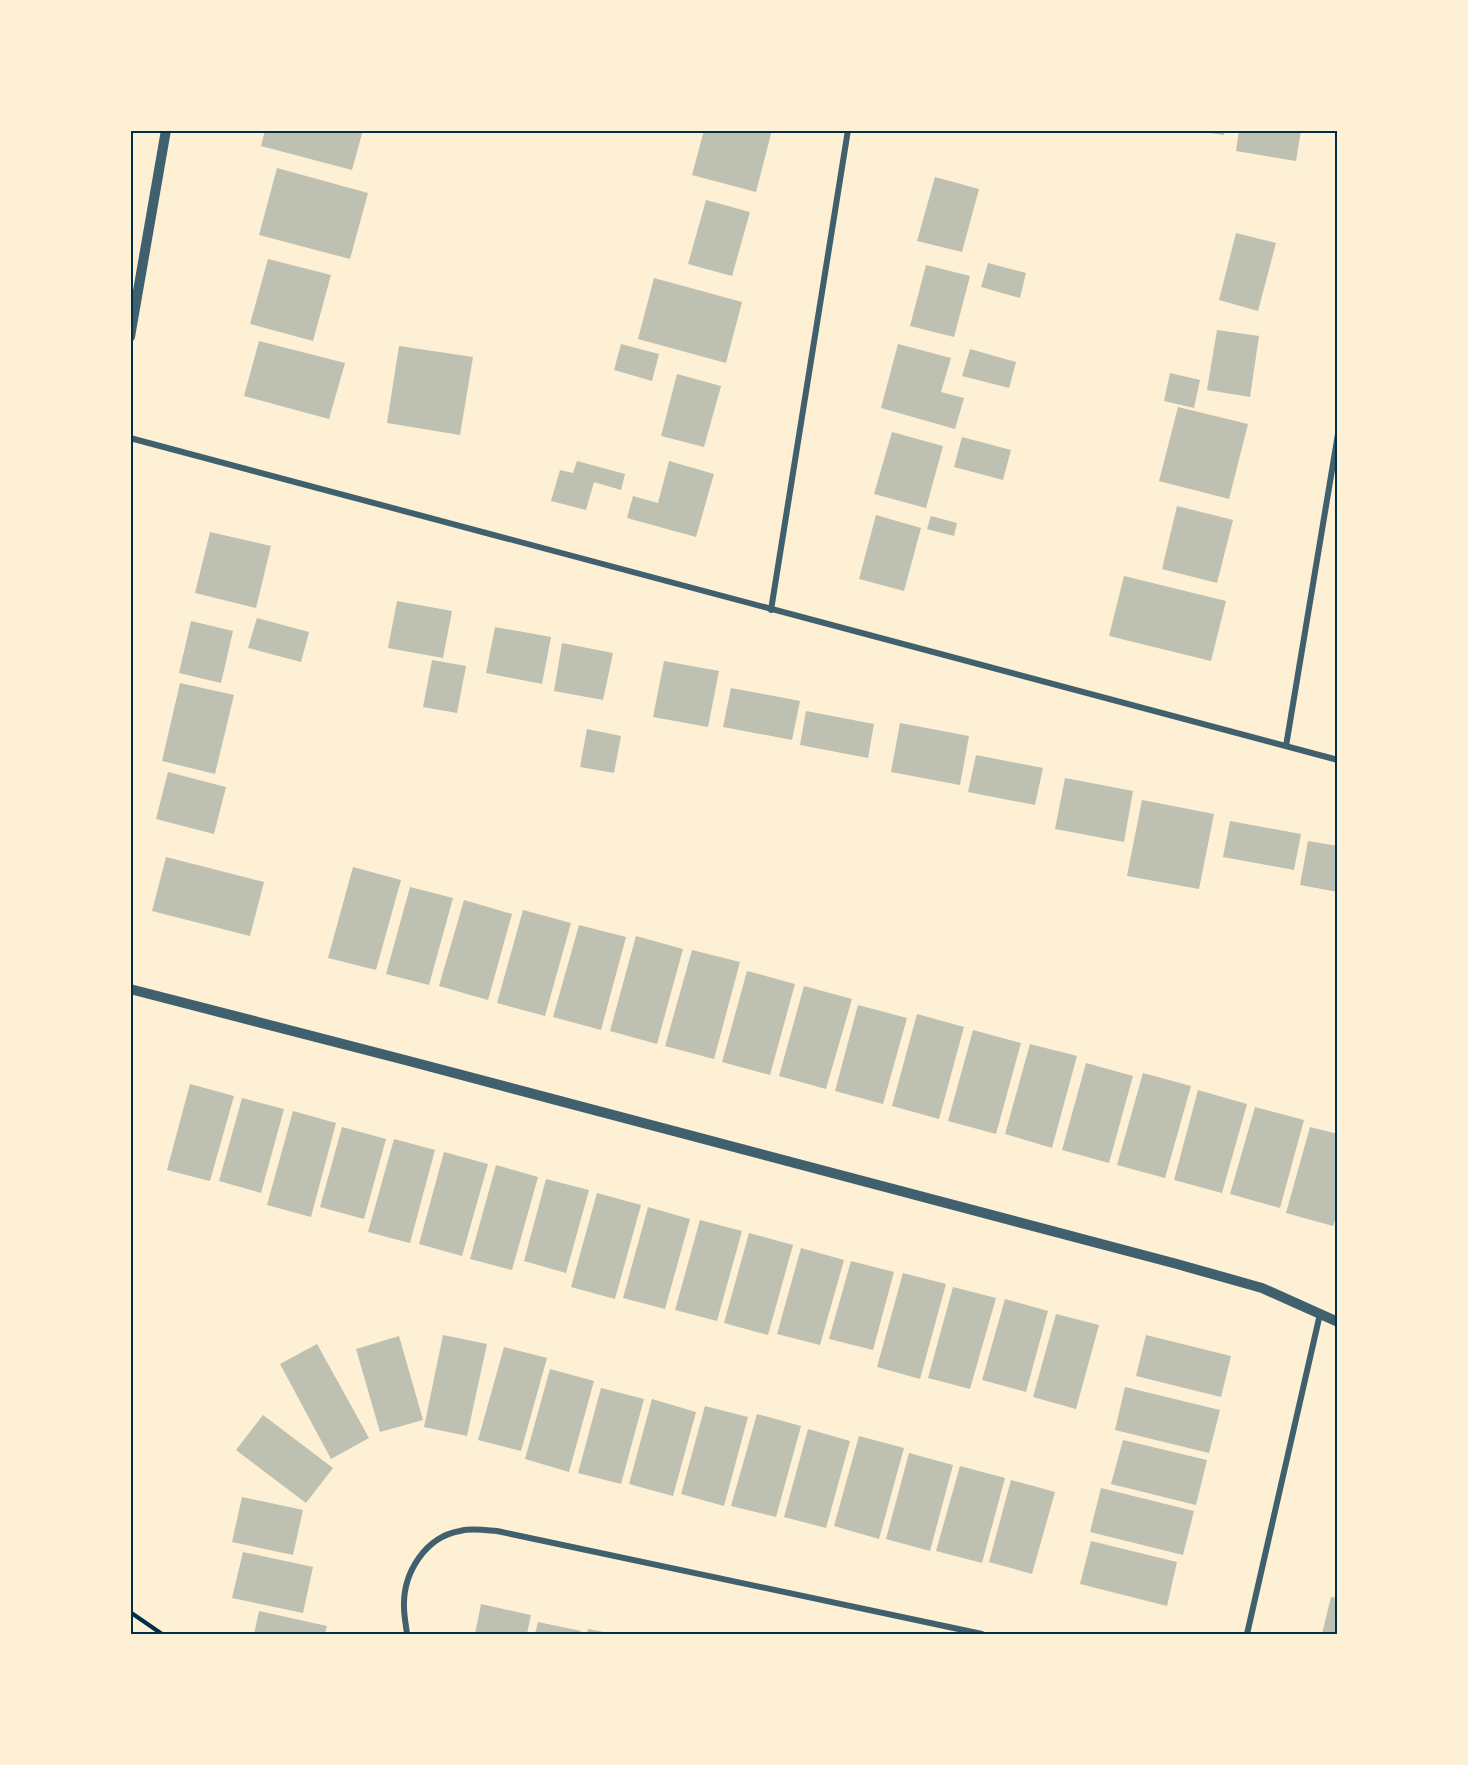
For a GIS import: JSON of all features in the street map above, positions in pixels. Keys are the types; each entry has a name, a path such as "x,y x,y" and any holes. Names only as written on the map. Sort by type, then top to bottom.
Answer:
{"street":[{"path":"130,337 166,130"},
{"path":"771,610 848,130"},
{"path":"1286,746 1338,434"},
{"path":"130,438 1338,759"},
{"path":"130,989 1177,1264 1262,1288 1338,1322"},
{"path":"1247,1635 1320,1314"},
{"path":"407,1635 404,1605 407,1583 415,1562 425,1550 441,1538 458,1531 476,1529 982,1635"}],"path":[{"path":"130,1612 162,1635"}],"building":[{"path":"265,130 363,130 352,170 261,146"},
{"path":"704,130 772,130 756,192 692,175"},
{"path":"1203,130 1225,130 1224,135 1203,132"},
{"path":"1239,130 1301,130 1296,161 1236,151"},
{"path":"277,168 368,193 350,259 259,235"},
{"path":"935,177 979,189 962,252 917,241"},
{"path":"706,200 750,212 732,276 688,264"},
{"path":"1236,233 1276,243 1258,311 1219,300"},
{"path":"268,259 331,275 313,341 250,324"},
{"path":"988,263 1026,273 1020,298 981,287"},
{"path":"926,265 970,276 954,337 910,326"},
{"path":"654,278 742,302 726,363 638,339"},
{"path":"1217,330 1259,336 1250,397 1207,390"},
{"path":"259,341 345,363 329,419 244,396"},
{"path":"621,344 659,354 652,381 614,370"},
{"path":"898,344 951,358 941,392 964,398 955,429 881,408"},
{"path":"399,346 473,357 460,435 387,423"},
{"path":"970,349 1016,362 1009,388 962,376"},
{"path":"1170,373 1200,380 1194,408 1164,401"},
{"path":"677,374 721,386 704,447 661,436"},
{"path":"1178,407 1248,424 1229,499 1159,481"},
{"path":"892,432 943,446 926,508 874,494"},
{"path":"962,437 1011,450 1003,480 954,467"},
{"path":"577,461 625,474 621,490 594,482 586,510 551,501 560,470 573,473"},
{"path":"669,461 714,474 696,537 627,518 633,496 658,503"},
{"path":"1177,506 1233,520 1217,583 1162,569"},
{"path":"876,515 921,528 904,591 859,579"},
{"path":"931,516 957,523 954,536 927,529"},
{"path":"210,532 271,546 256,608 195,593"},
{"path":"1124,576 1226,601 1211,661 1109,636"},
{"path":"397,601 452,611 443,658 388,648"},
{"path":"257,618 309,632 301,662 248,648"},
{"path":"191,621 233,631 221,683 179,673"},
{"path":"495,627 551,637 542,684 486,673"},
{"path":"562,643 613,653 603,700 554,691"},
{"path":"432,660 466,666 457,713 423,707"},
{"path":"664,661 719,671 708,727 653,717"},
{"path":"180,683 234,695 215,774 162,761"},
{"path":"731,688 800,701 792,740 723,727"},
{"path":"806,711 874,724 868,758 800,745"},
{"path":"900,723 969,736 960,785 891,772"},
{"path":"587,729 621,736 614,773 580,767"},
{"path":"976,755 1043,768 1035,805 968,792"},
{"path":"168,772 226,787 214,834 156,819"},
{"path":"1065,778 1133,791 1124,842 1055,829"},
{"path":"1142,800 1214,814 1199,889 1127,876"},
{"path":"1230,821 1301,834 1294,870 1223,857"},
{"path":"1308,841 1338,846 1338,892 1300,885"},
{"path":"166,857 264,882 250,936 152,911"},
{"path":"353,867 401,880 376,970 328,958"},
{"path":"410,887 453,898 429,985 386,974"},
{"path":"464,900 512,914 488,1000 439,986"},
{"path":"523,910 571,923 545,1016 497,1003"},
{"path":"579,925 626,937 601,1030 553,1017"},
{"path":"636,936 683,949 657,1044 610,1031"},
{"path":"692,950 740,962 714,1059 665,1046"},
{"path":"747,971 795,984 770,1075 722,1062"},
{"path":"804,986 852,999 826,1089 779,1076"},
{"path":"858,1005 907,1018 883,1104 835,1091"},
{"path":"917,1014 964,1027 939,1119 892,1106"},
{"path":"973,1030 1021,1043 996,1134 948,1121"},
{"path":"1030,1044 1077,1056 1052,1148 1005,1134"},
{"path":"1086,1063 1133,1076 1109,1163 1062,1150"},
{"path":"1143,1073 1191,1086 1165,1178 1117,1165"},
{"path":"190,1084 234,1096 210,1181 167,1170"},
{"path":"1198,1090 1247,1104 1222,1193 1174,1180"},
{"path":"242,1098 284,1109 261,1193 219,1181"},
{"path":"1255,1107 1304,1120 1280,1208 1230,1194"},
{"path":"293,1111 336,1123 311,1217 267,1205"},
{"path":"342,1127 386,1139 364,1219 320,1207"},
{"path":"1310,1127 1338,1134 1338,1211 1333,1226 1286,1213"},
{"path":"394,1139 435,1150 410,1243 368,1232"},
{"path":"444,1152 488,1164 462,1256 419,1244"},
{"path":"496,1165 538,1177 512,1270 470,1259"},
{"path":"546,1179 589,1190 566,1273 524,1261"},
{"path":"597,1193 641,1205 615,1299 571,1287"},
{"path":"648,1207 690,1219 665,1309 623,1298"},
{"path":"700,1220 742,1231 717,1321 675,1310"},
{"path":"749,1233 793,1245 768,1335 724,1323"},
{"path":"801,1248 844,1260 820,1345 777,1334"},
{"path":"851,1261 894,1272 873,1350 829,1339"},
{"path":"903,1273 946,1284 920,1379 877,1367"},
{"path":"953,1287 996,1298 970,1389 928,1378"},
{"path":"1005,1299 1048,1311 1026,1392 982,1380"},
{"path":"1056,1314 1099,1325 1076,1409 1033,1397"},
{"path":"443,1335 487,1344 467,1436 424,1427"},
{"path":"1146,1335 1231,1356 1221,1397 1136,1376"},
{"path":"399,1336 423,1420 380,1432 356,1349"},
{"path":"317,1344 369,1438 331,1459 280,1364"},
{"path":"504,1347 547,1358 521,1451 478,1440"},
{"path":"550,1369 594,1381 569,1472 525,1459"},
{"path":"1125,1387 1220,1410 1209,1453 1115,1430"},
{"path":"601,1388 644,1399 621,1484 578,1473"},
{"path":"652,1399 696,1412 673,1496 629,1484"},
{"path":"705,1406 748,1417 724,1506 681,1494"},
{"path":"757,1414 801,1426 776,1517 731,1506"},
{"path":"263,1415 333,1468 306,1503 236,1450"},
{"path":"808,1429 850,1441 826,1528 784,1517"},
{"path":"859,1436 904,1448 879,1539 834,1526"},
{"path":"1123,1440 1207,1460 1196,1505 1111,1484"},
{"path":"909,1453 953,1465 930,1551 886,1539"},
{"path":"960,1466 1005,1478 982,1563 936,1551"},
{"path":"1011,1480 1055,1492 1032,1574 989,1562"},
{"path":"1101,1488 1194,1511 1183,1555 1090,1532"},
{"path":"242,1497 303,1510 293,1555 232,1542"},
{"path":"1091,1541 1177,1562 1167,1606 1080,1584"},
{"path":"243,1552 313,1567 303,1613 232,1598"},
{"path":"1331,1597 1338,1598 1338,1634 1322,1634"},
{"path":"481,1604 531,1615 527,1634 475,1634"},
{"path":"259,1611 327,1626 325,1634 254,1634"},
{"path":"538,1622 581,1631 580,1634 535,1634"},
{"path":"588,1629 609,1633 609,1634 587,1634"}]}
